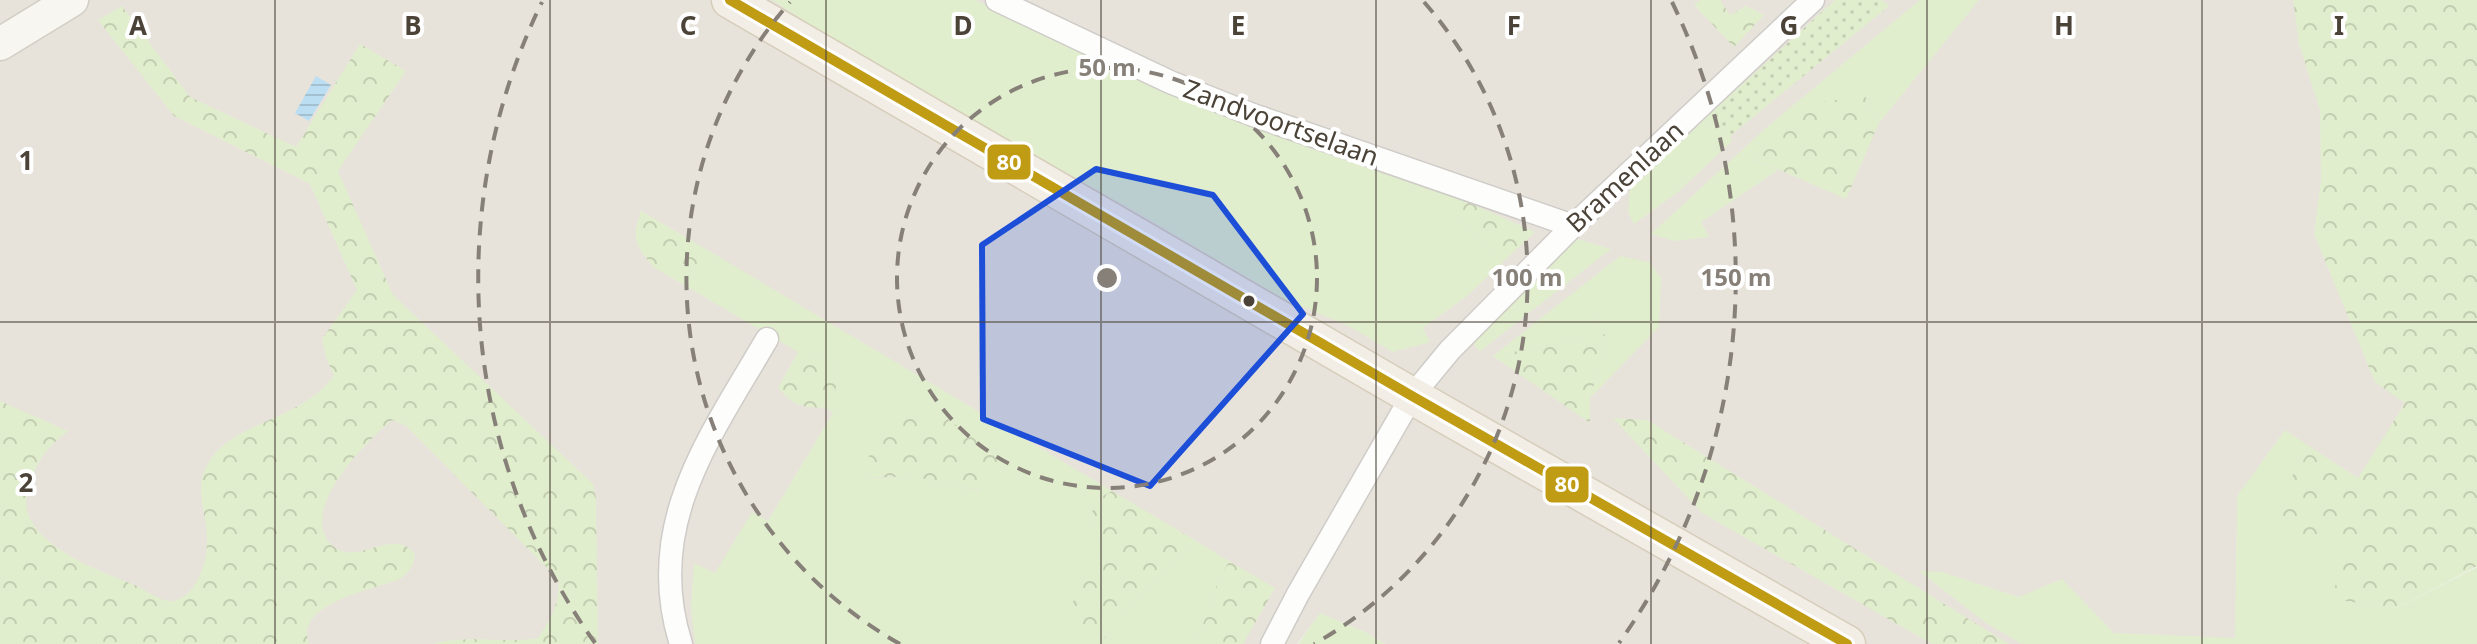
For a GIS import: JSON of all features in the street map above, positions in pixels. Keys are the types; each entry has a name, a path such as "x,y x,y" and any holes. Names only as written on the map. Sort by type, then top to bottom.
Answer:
{"main road":[{"path":"730,0 1412,396 1847,644"}],"street":[{"path":"0,44 72,0"},
{"name":"Zandvoortselaan","path":"997,0 1170,82 1253,115 1573,226"},
{"name":"Bramenlaan","path":"1272,644 1412,396 1450,350 1573,226 1813,0"},
{"path":"681,644 672,617 669,571 675,523 694,466 767,339"}],"highlighted area":[{"path":"1096,169 1213,195 1303,314 1150,486 983,419 982,245"}],"shaded area":[{"path":"0,0 2295,0 2405,403 2260,644 1385,644 1367,633 1320,614 1297,644 0,644"}],"green space":[{"path":"772,0 975,0 1165,91 1463,200 1454,213 1503,262 1467,296 1423,328 1430,342 1393,352 1347,325 1286,300 871,63"},
{"path":"1700,0 1720,0 1730,15 1746,6 1764,15 1734,47 1694,5"},
{"path":"1835,0 1882,0 1889,6 1730,136 1723,135 1705,118"},
{"path":"1920,0 1979,0 1879,123 1865,96 1753,159 1778,170 1701,222 1709,237 1674,241 1651,234 1767,127"},
{"path":"2293,0 2477,0 2477,566 2397,608 2345,601 2334,590 2349,543 2324,528 2305,554 2281,537 2278,496 2312,448 2358,478 2405,403 2375,382 2314,234 2321,181 2320,110 2299,44"},
{"path":"122,6 190,97 296,147 360,44 406,71 338,171 393,295 593,484 596,498 598,644 433,644 459,640 538,638 554,610 558,579 405,425 392,420 342,473 325,507 322,523 326,538 339,550 354,552 400,544 415,554 414,562 400,579 324,608 313,618 307,630 309,644 0,644 0,401 68,431 44,454 30,485 26,502 38,531 85,564 160,599 177,600 191,590 201,573 206,555 201,483 207,465 218,450 232,439 304,402 321,390 334,375 322,339 357,290 310,184 174,116 98,20"},
{"path":"1865,96 1879,123 1846,199 1752,158 1806,104"},
{"path":"1705,118 1723,135 1730,136 1732,141 1678,192 1634,224 1628,212 1630,187"},
{"path":"1463,200 1535,232 1503,262 1454,213"},
{"path":"641,211 711,252 699,263 686,268 654,268 637,242 636,229"},
{"path":"1577,239 1611,249 1480,351 1472,342"},
{"path":"711,252 1112,491 1099,498 1089,518 1103,549 1073,604 1072,625 1103,640 1145,589 1198,542 1229,561 1213,593 1197,644 695,644 691,608 694,563 715,573 752,512 768,521 833,413 826,408 838,375 832,361 797,354 655,268 685,267","holes":["1005,471 978,491 917,477 872,478 857,475"]},
{"path":"1620,256 1649,262 1661,278 1659,327 1590,398 1607,339 1593,317 1579,339 1493,356"},
{"path":"1592,316 1607,339 1590,398 1590,423 1493,356 1579,339"},
{"path":"797,354 824,357 837,367 837,384 826,408 799,405 778,388"},
{"path":"916,406 937,411 996,455 1005,471 995,491 920,478 857,476 891,420"},
{"path":"1613,418 1647,420 2009,644 1932,644 1702,513"},
{"path":"2285,430 2312,448 2278,496 2349,543 2344,564 2346,601 2397,608 2477,567 2477,644 2022,644 1986,623 1919,571 1942,572 2019,597 2062,579 2114,633 2235,638 2237,496"},
{"path":"1112,491 1198,542 1145,589 1103,640 1084,640 1072,626 1073,603 1103,549 1089,518 1099,498"},
{"path":"1229,561 1275,588 1243,644 1197,644 1213,593"},
{"path":"1320,613 1367,633 1385,644 1298,644"}],"water":[{"path":"316,76 331,85 309,121 295,113"}],"transit line":[{"name":"80","path":"730,0 1412,396 1847,644"}]}
